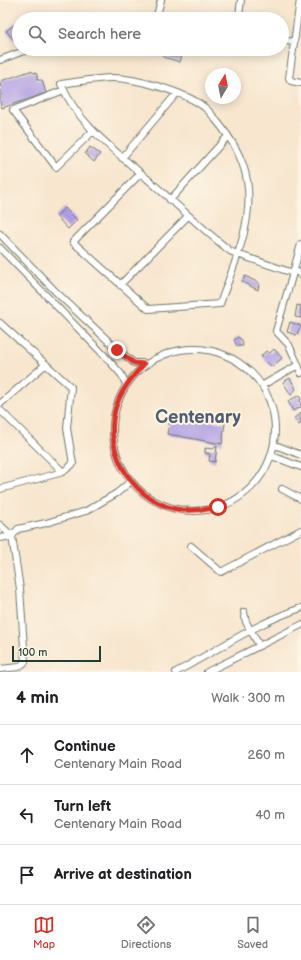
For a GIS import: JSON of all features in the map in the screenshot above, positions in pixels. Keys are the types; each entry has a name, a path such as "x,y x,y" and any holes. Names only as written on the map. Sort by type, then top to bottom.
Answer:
{"street":[{"path":"158,12 161,0"},
{"path":"240,12 241,0"},
{"path":"300,0 289,78 291,81 301,83"},
{"path":"289,41 293,42"},
{"path":"0,60 12,56"},
{"path":"141,173 73,242 148,309 220,304 238,254 248,209 248,182 244,162 228,136 204,107 177,93 155,85 113,78 61,84 67,97 93,131 122,158 141,173 188,216 230,251 238,254 293,271 301,275"},
{"path":"64,90 12,110 56,167 93,131"},
{"path":"122,158 177,93"},
{"path":"170,200 228,136"},
{"path":"120,285 188,216"},
{"path":"0,234 58,294 117,350 134,363 144,364"},
{"path":"301,244 276,331 289,345 301,372"},
{"path":"0,248 103,354 121,374 126,384"},
{"path":"0,323 71,387 67,428 73,464 63,472 0,488"},
{"path":"192,348 212,350 232,358 249,369 263,385 272,404 276,424 275,445 272,456 264,473 252,488 236,500 200,511 180,510 162,504 145,495 131,482 116,453 112,428 115,409 126,384 144,364 171,351 192,348"},
{"path":"0,404 46,364"},
{"path":"263,385 298,365"},
{"path":"0,410 63,472"},
{"path":"275,445 301,455"},
{"path":"272,456 301,467"},
{"path":"0,538 12,536 18,529 46,523 86,511 117,493 131,482"},
{"path":"282,489 301,499"},
{"path":"0,525 12,536 20,589 26,662 19,667 0,669"},
{"path":"192,546 221,572 301,530"},
{"path":"176,672 252,630 286,613 301,608"},
{"path":"244,612 246,622 252,630 259,645"},
{"path":"207,672 301,625"}],"building":[{"path":"12,26 12,38 6,31"},
{"path":"163,56 182,56 180,62"},
{"path":"30,71 37,74 37,80 42,80 46,93 2,108 0,102 0,95 2,93 0,92 1,81"},
{"path":"90,147 100,154 94,162 85,154"},
{"path":"65,208 77,220 68,229 56,216"},
{"path":"245,276 259,283 258,290 242,282"},
{"path":"297,305 301,306 301,318 295,317"},
{"path":"290,322 301,326 296,335 287,332"},
{"path":"238,337 242,340 243,346 237,346 234,340"},
{"path":"274,349 282,358 272,367 261,356 266,351 270,353"},
{"path":"290,378 296,389 291,395 283,382"},
{"path":"300,395 301,407 293,411 288,401"},
{"path":"301,413 301,423 299,425 294,418"},
{"path":"171,414 225,423 222,444 167,434"},
{"path":"217,446 215,462 209,461 210,454 205,453 205,448 213,449"}],"district":[{"name":"Centenary","path":"198,417"}],"route":[{"path":"117,350 134,363 144,364 126,384 115,409 112,428 114,447 121,465 131,482 145,495 162,504 180,510 200,511 218,507"}]}
